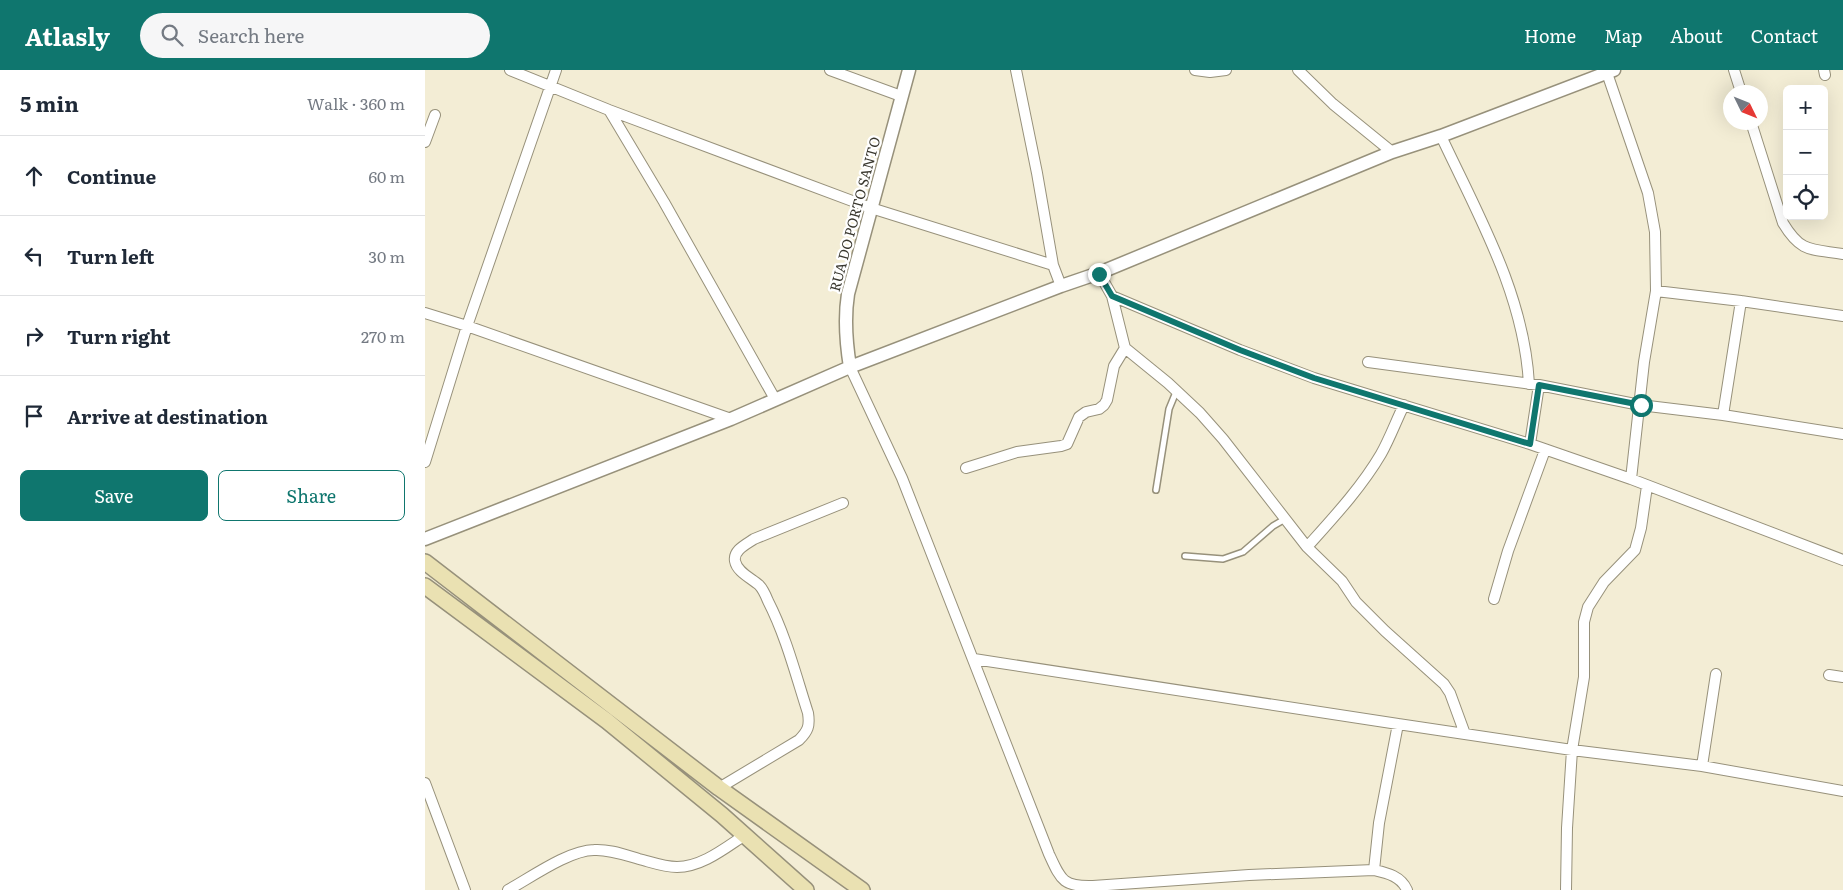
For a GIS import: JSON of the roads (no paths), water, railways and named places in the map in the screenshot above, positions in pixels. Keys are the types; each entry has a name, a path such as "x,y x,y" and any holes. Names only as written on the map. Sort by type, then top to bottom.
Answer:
{"main road":[{"path":"425,562 719,788 862,890"},
{"path":"425,586 607,721 745,835 806,890"}],"street":[{"path":"510,70 609,110 871,208 1053,265"},
{"path":"425,462 467,326 557,70"},
{"path":"831,70 901,96"},
{"name":"RUA DO PORTO SANTO","path":"850,367 845,338 845,312 848,294 909,70"},
{"path":"1016,70 1053,265 1061,286"},
{"path":"1195,70 1210,72 1226,70"},
{"path":"1298,70 1333,104 1392,152"},
{"path":"1734,70 1739,85"},
{"path":"425,539 731,419 850,367 1061,286 1099,274 1392,152 1441,136 1610,72 1648,193 1655,232 1656,291 1644,362 1641,405 1631,479"},
{"path":"609,110 664,202 775,399"},
{"path":"425,142 435,115"},
{"path":"1754,130 1783,224 1792,238 1800,245 1812,249 1843,254"},
{"path":"1441,136 1510,287 1534,385 1530,444"},
{"path":"1099,274 1112,296 1125,348 1200,413 1223,439 1307,548 1342,581 1356,602 1373,620 1444,684 1450,693 1465,734"},
{"path":"1656,291 1843,316"},
{"path":"1112,296 1240,350 1314,378 1530,444 1631,479 1843,560"},
{"path":"1723,415 1741,301"},
{"path":"425,313 731,419"},
{"path":"966,468 1017,452 1067,444 1079,417 1104,405 1107,400 1114,366 1125,348"},
{"path":"1368,362 1534,385 1641,405 1723,415 1843,434"},
{"path":"850,367 902,478 1049,854 1059,876 1066,884 1078,887 1249,875 1374,870 1389,873 1399,879 1407,890"},
{"path":"1307,548 1342,508 1374,464 1403,405"},
{"path":"1494,599 1508,551 1545,450"},
{"path":"1566,890 1567,828 1572,750 1584,678 1584,622 1588,607 1604,582 1635,550 1641,528 1647,486"},
{"path":"719,788 799,740 810,725 808,713 782,634 769,602 760,586 738,568 735,562 735,555 754,539 843,503"},
{"path":"974,659 1572,750 1702,766 1843,791"},
{"path":"1702,766 1716,674"},
{"path":"1829,675 1843,677"},
{"path":"1374,870 1379,823 1398,724"},
{"path":"425,783 465,890"},
{"path":"508,890 564,858 588,851 609,852 677,867 691,865 708,858 745,835"}],"lane":[{"path":"1156,490 1169,409 1176,392"},
{"path":"1185,556 1223,559 1243,552 1273,526 1285,519"}]}
